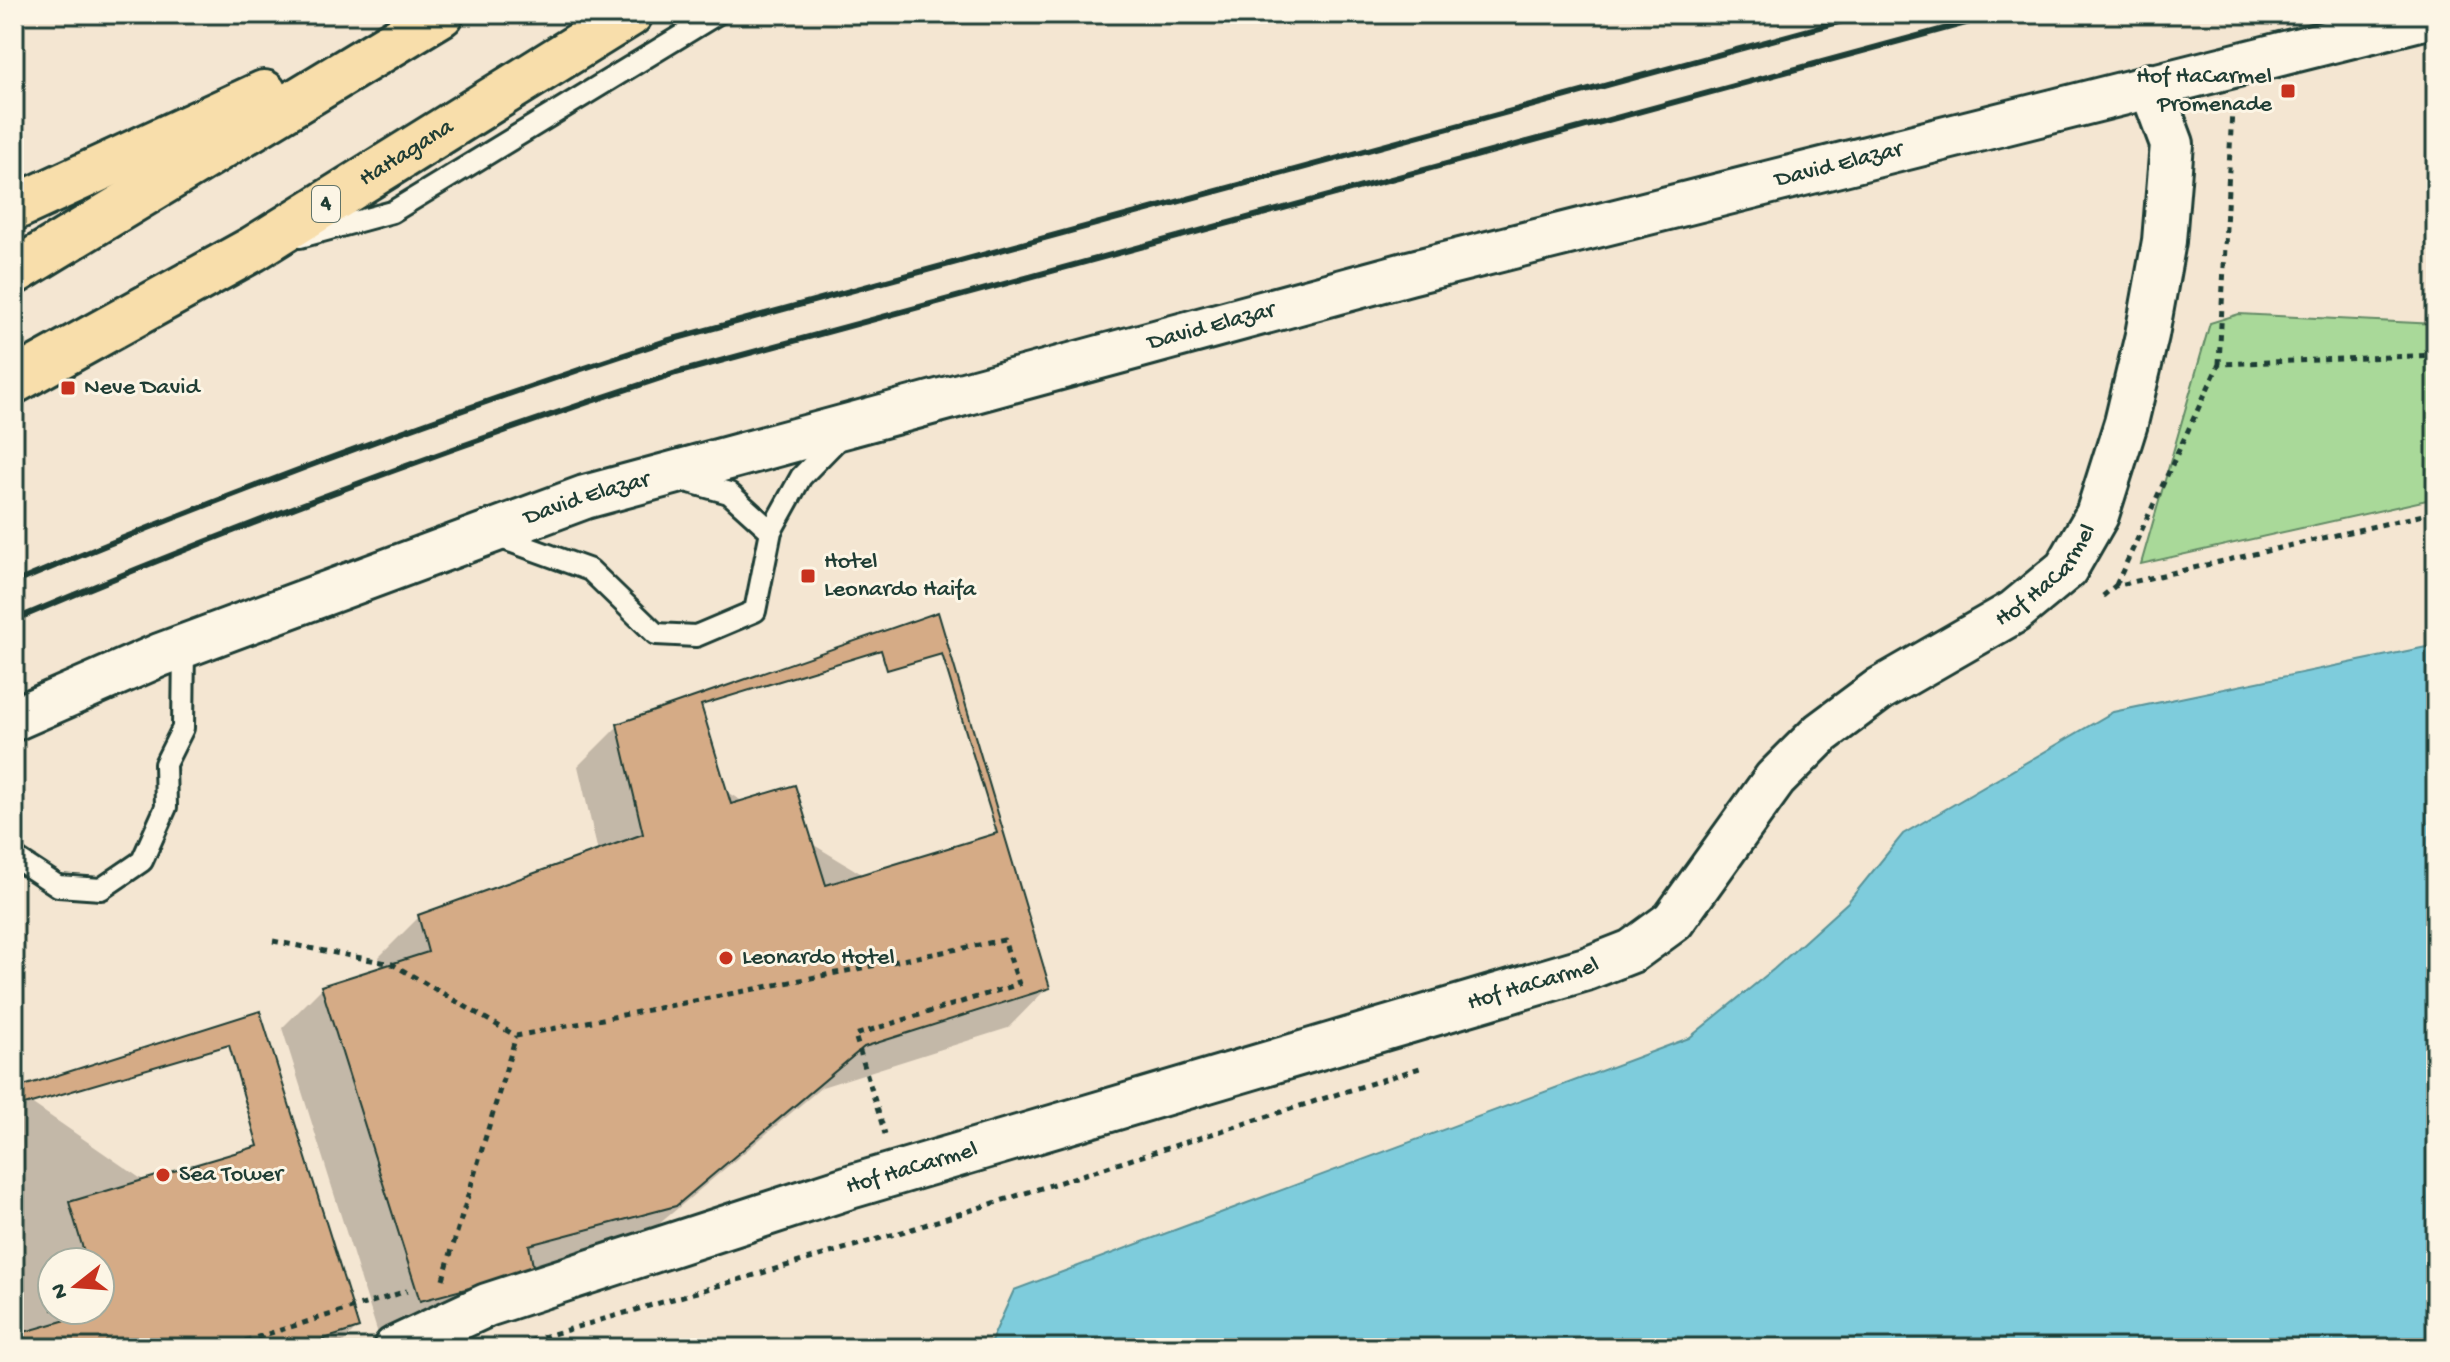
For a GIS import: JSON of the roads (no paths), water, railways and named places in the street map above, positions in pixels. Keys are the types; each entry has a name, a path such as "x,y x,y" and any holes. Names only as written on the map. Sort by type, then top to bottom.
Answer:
{"highway":[{"path":"14,208 433,14"},
{"path":"14,272 441,14"},
{"name":"HaHagana","path":"14,381 253,249 630,14"}],"street":[{"name":"David Elazar","path":"14,719 184,646 585,497 1409,273 2436,15"},
{"name":"Hof HaCarmel","path":"395,1348 487,1305 896,1173 1586,969 1632,951 1673,921 1775,779 1821,733 1880,689 2014,612 2066,569 2097,515 2126,423 2147,335 2164,241 2172,144 2150,85"}],"lane":[{"path":"253,249 392,212 717,14"},
{"path":"487,533 590,570 656,634 696,636 755,611 771,531 801,477 852,424"},
{"path":"665,475 729,493 771,531"},
{"path":"14,857 58,886 101,889 142,861 166,807 165,764 183,728 184,646"}],"water":[{"path":"2436,645 2436,1348 988,1348 1014,1290 1689,1038 1774,969 1848,902 1903,834 2113,712"}],"railway":[{"path":"14,583 338,455 666,341 1868,14"},
{"path":"14,620 342,489 676,373 1999,14"}],"place":[{"name":"Hof HaCarmel Promenade","path":"2288,91"},
{"name":"Neve David","path":"68,388"},
{"name":"Hotel Leonardo Haifa","path":"808,576"},
{"name":"Leonardo Hotel","path":"726,958"},
{"name":"Sea Tower","path":"163,1175"}]}
